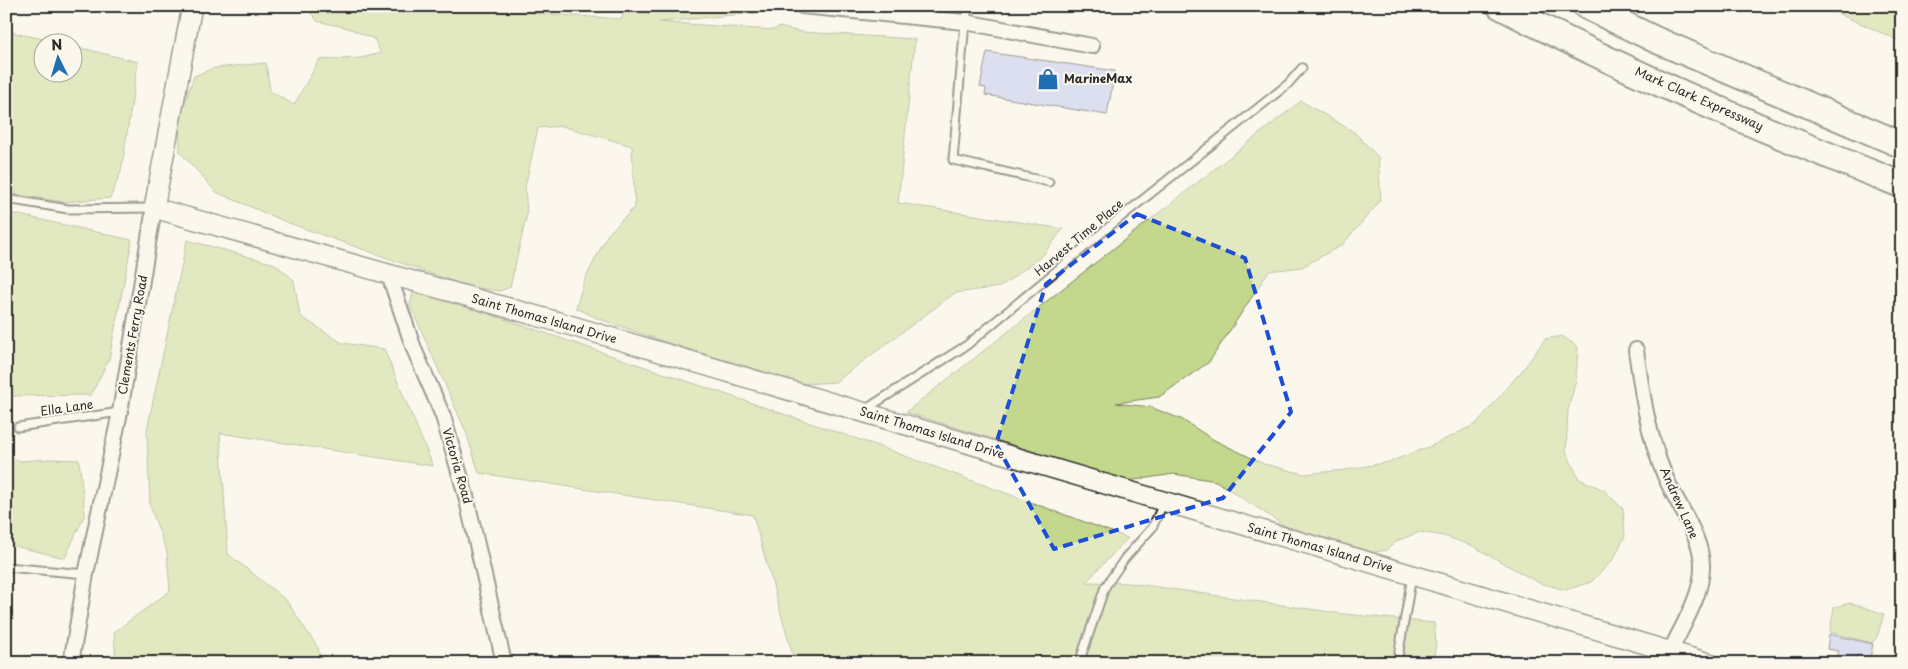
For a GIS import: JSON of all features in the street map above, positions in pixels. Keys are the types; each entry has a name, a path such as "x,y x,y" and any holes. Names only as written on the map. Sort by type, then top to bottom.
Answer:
{"highway":[{"name":"Mark Clark Expressway","path":"1500,6 1588,50 1837,159 1902,185"},
{"path":"1586,6 1654,39 1902,145"}],"main road":[{"name":"Clements Ferry Road","path":"154,208 192,6"},
{"name":"Saint Thomas Island Drive","path":"154,208 862,412 1709,663"}],"street":[{"path":"802,6 914,12 1092,46"},
{"name":"Clements Ferry Road","path":"71,663 86,574 120,412 154,208"},
{"name":"Victoria Road","path":"389,275 414,349 443,416 466,496 504,663"},
{"name":"Andrew Lane","path":"1636,350 1643,405 1665,476 1702,557 1701,580 1697,593 1670,652"}],"lane":[{"path":"969,6 965,22 953,160 1049,182"},
{"name":"Harvest Time Place","path":"862,412 968,345 1116,221 1288,84 1302,68"},
{"path":"6,198 68,209 154,208"},
{"name":"Ella Lane","path":"18,427 120,412"},
{"path":"1079,663 1105,587 1125,558 1152,528 1164,502"},
{"path":"6,567 86,574"},
{"path":"1397,663 1412,575"}],"highlighted area":[{"path":"1137,214 1245,258 1291,412 1223,498 1054,549 996,444 1046,284"}],"green space":[{"path":"306,6 427,6 622,19 624,6 764,6 765,12 659,22 773,30 779,27 802,32 915,39 898,203 1063,229 1043,255 1000,287 955,293 835,382 788,385 597,318 576,308 584,281 608,234 635,207 632,146 562,126 538,128 525,187 527,214 510,287 500,291 469,287 286,222 216,192 180,152 179,120 194,76 214,68 266,63 270,91 294,105 319,60 361,58 381,53 374,39 348,28 317,21"},
{"path":"1821,6 1902,6 1902,42"},
{"path":"6,31 32,37 32,82 82,82 82,48 138,62 121,172 110,198 63,202 6,193"},
{"path":"1301,101 1354,132 1378,157 1381,200 1342,245 1302,267 1269,271 1209,362 1159,397 1116,403 1150,407 1181,419 1214,440 1264,464 1304,474 1345,470 1389,462 1431,446 1476,424 1525,367 1545,339 1562,336 1578,347 1576,380 1568,410 1566,451 1579,479 1604,490 1623,509 1625,536 1613,560 1591,582 1565,590 1537,582 1473,546 1444,536 1420,532 1399,540 1386,550 1365,554 1299,535 1216,481 1174,474 1121,482 1085,472 1083,467 906,412"},
{"path":"6,212 132,240 109,359 91,395 6,396"},
{"path":"187,240 275,264 294,280 300,316 342,343 384,349 433,466 220,433 228,554 286,600 318,648 321,663 116,663 114,632 170,591 167,552 150,506 147,430"},
{"path":"413,293 439,297 878,446 1128,538 1086,582 1130,583 1344,614 1434,623 1436,643 1433,663 795,663 753,515 479,473 466,432 410,305"},
{"path":"6,455 20,461 79,460 85,514 65,558 6,544"},
{"path":"1850,603 1884,614 1877,637 1872,643 1830,632 1834,607"}],"building":[{"name":"MarineMax","path":"987,52 1115,71 1107,115 985,95 986,88 980,87"},
{"path":"1829,634 1873,644 1870,658 1857,655 1855,663 1835,663 1838,651 1827,649"}],"place":[{"name":"MarineMax","path":"1048,79"}]}
